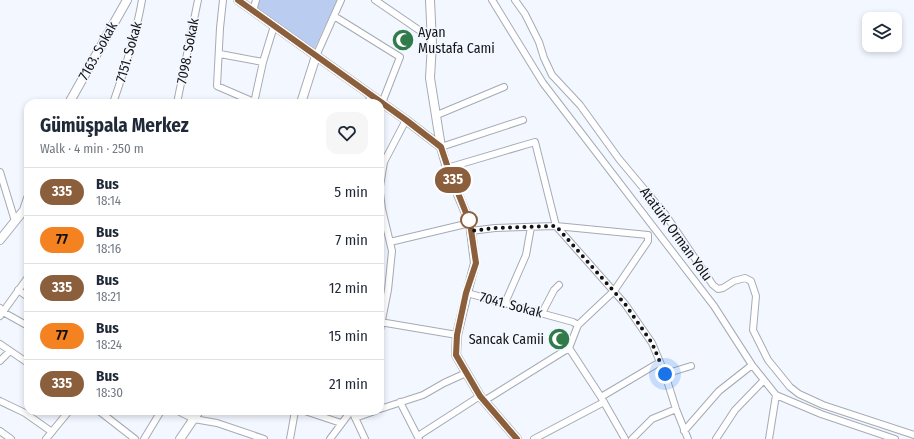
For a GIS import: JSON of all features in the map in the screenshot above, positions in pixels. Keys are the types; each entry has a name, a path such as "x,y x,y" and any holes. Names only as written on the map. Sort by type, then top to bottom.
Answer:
{"main road":[{"name":"7163. Sokak","path":"71,99 127,0"},
{"path":"238,0 316,56 370,99"},
{"path":"430,0 432,39 430,78 441,147 471,227 476,263 466,293 457,335 456,355 482,399 517,439"},
{"path":"302,99 316,56"},
{"path":"384,104 441,147"},
{"path":"0,240 15,221 24,213"},
{"path":"180,439 197,415"}],"street":[{"name":"7151. Sokak","path":"114,99 138,23 142,0"},
{"name":"7098. Sokak","path":"179,99 198,0"},
{"path":"223,0 217,86 247,99"},
{"path":"252,11 256,0"},
{"path":"316,56 341,0"},
{"path":"375,0 432,39"},
{"path":"492,0 543,83 714,306 740,344 752,365 776,395 828,416 895,439"},
{"name":"Atatürk Orman Yolu","path":"515,0 525,14 539,42 544,58 552,75 580,105 619,159 665,214 712,285 718,289 723,288 734,281 745,278 751,281 756,296 753,330 768,360 790,388 799,394 823,404 914,435"},
{"path":"334,16 400,57 384,99"},
{"path":"255,99 263,62 274,26"},
{"path":"220,54 263,62"},
{"path":"437,115 504,87"},
{"path":"384,162 406,120"},
{"path":"441,147 523,120"},
{"path":"448,168 535,142 556,226 625,304 652,343 665,374 684,432 688,439"},
{"path":"0,172 15,221"},
{"path":"384,217 392,251 388,290 384,308"},
{"path":"390,242 471,227 495,228 556,226 648,235"},
{"path":"505,303 526,256 531,227"},
{"path":"400,402 418,438 569,348 578,325 614,291 648,241 648,235 654,229"},
{"path":"24,282 1,312 24,324"},
{"path":"542,313 554,290 559,285"},
{"path":"18,290 24,294"},
{"name":"7041. Sokak","path":"466,293 574,322 578,325"},
{"path":"384,323 457,335"},
{"path":"0,344 24,360"},
{"path":"569,348 603,400 625,439"},
{"path":"0,361 10,351"},
{"path":"534,439 603,400 660,362"},
{"path":"684,432 719,391 752,365"},
{"path":"665,374 691,366"},
{"path":"384,408 423,395 444,382 466,373"},
{"path":"716,439 735,410 764,380"},
{"path":"769,439 776,395"},
{"path":"0,401 24,413"},
{"path":"632,439 652,419 676,409"},
{"path":"26,415 52,432"},
{"path":"46,439 65,415"},
{"path":"104,415 135,439"},
{"path":"144,439 159,415"},
{"path":"185,415 194,420 218,423 264,439"},
{"path":"290,439 294,415"},
{"path":"317,415 342,423"},
{"path":"330,439 349,415"},
{"path":"354,415 365,439"},
{"path":"355,418 363,415"},
{"path":"0,431 11,439"}],"shaded area":[{"path":"258,0 337,0 314,50 255,8"}],"bus line":[{"name":"335","path":"238,0 376,99"},
{"name":"335","path":"384,104 441,147 470,223 476,263 466,293 457,335 456,355 480,396 517,439"}],"place":[{"name":"Ayan Mustafa Cami","path":"403,40"},
{"name":"Sancak Camii","path":"559,339"}],"route":[{"path":"469,220 471,231 495,228 556,226 625,304 652,343 665,374"}]}
